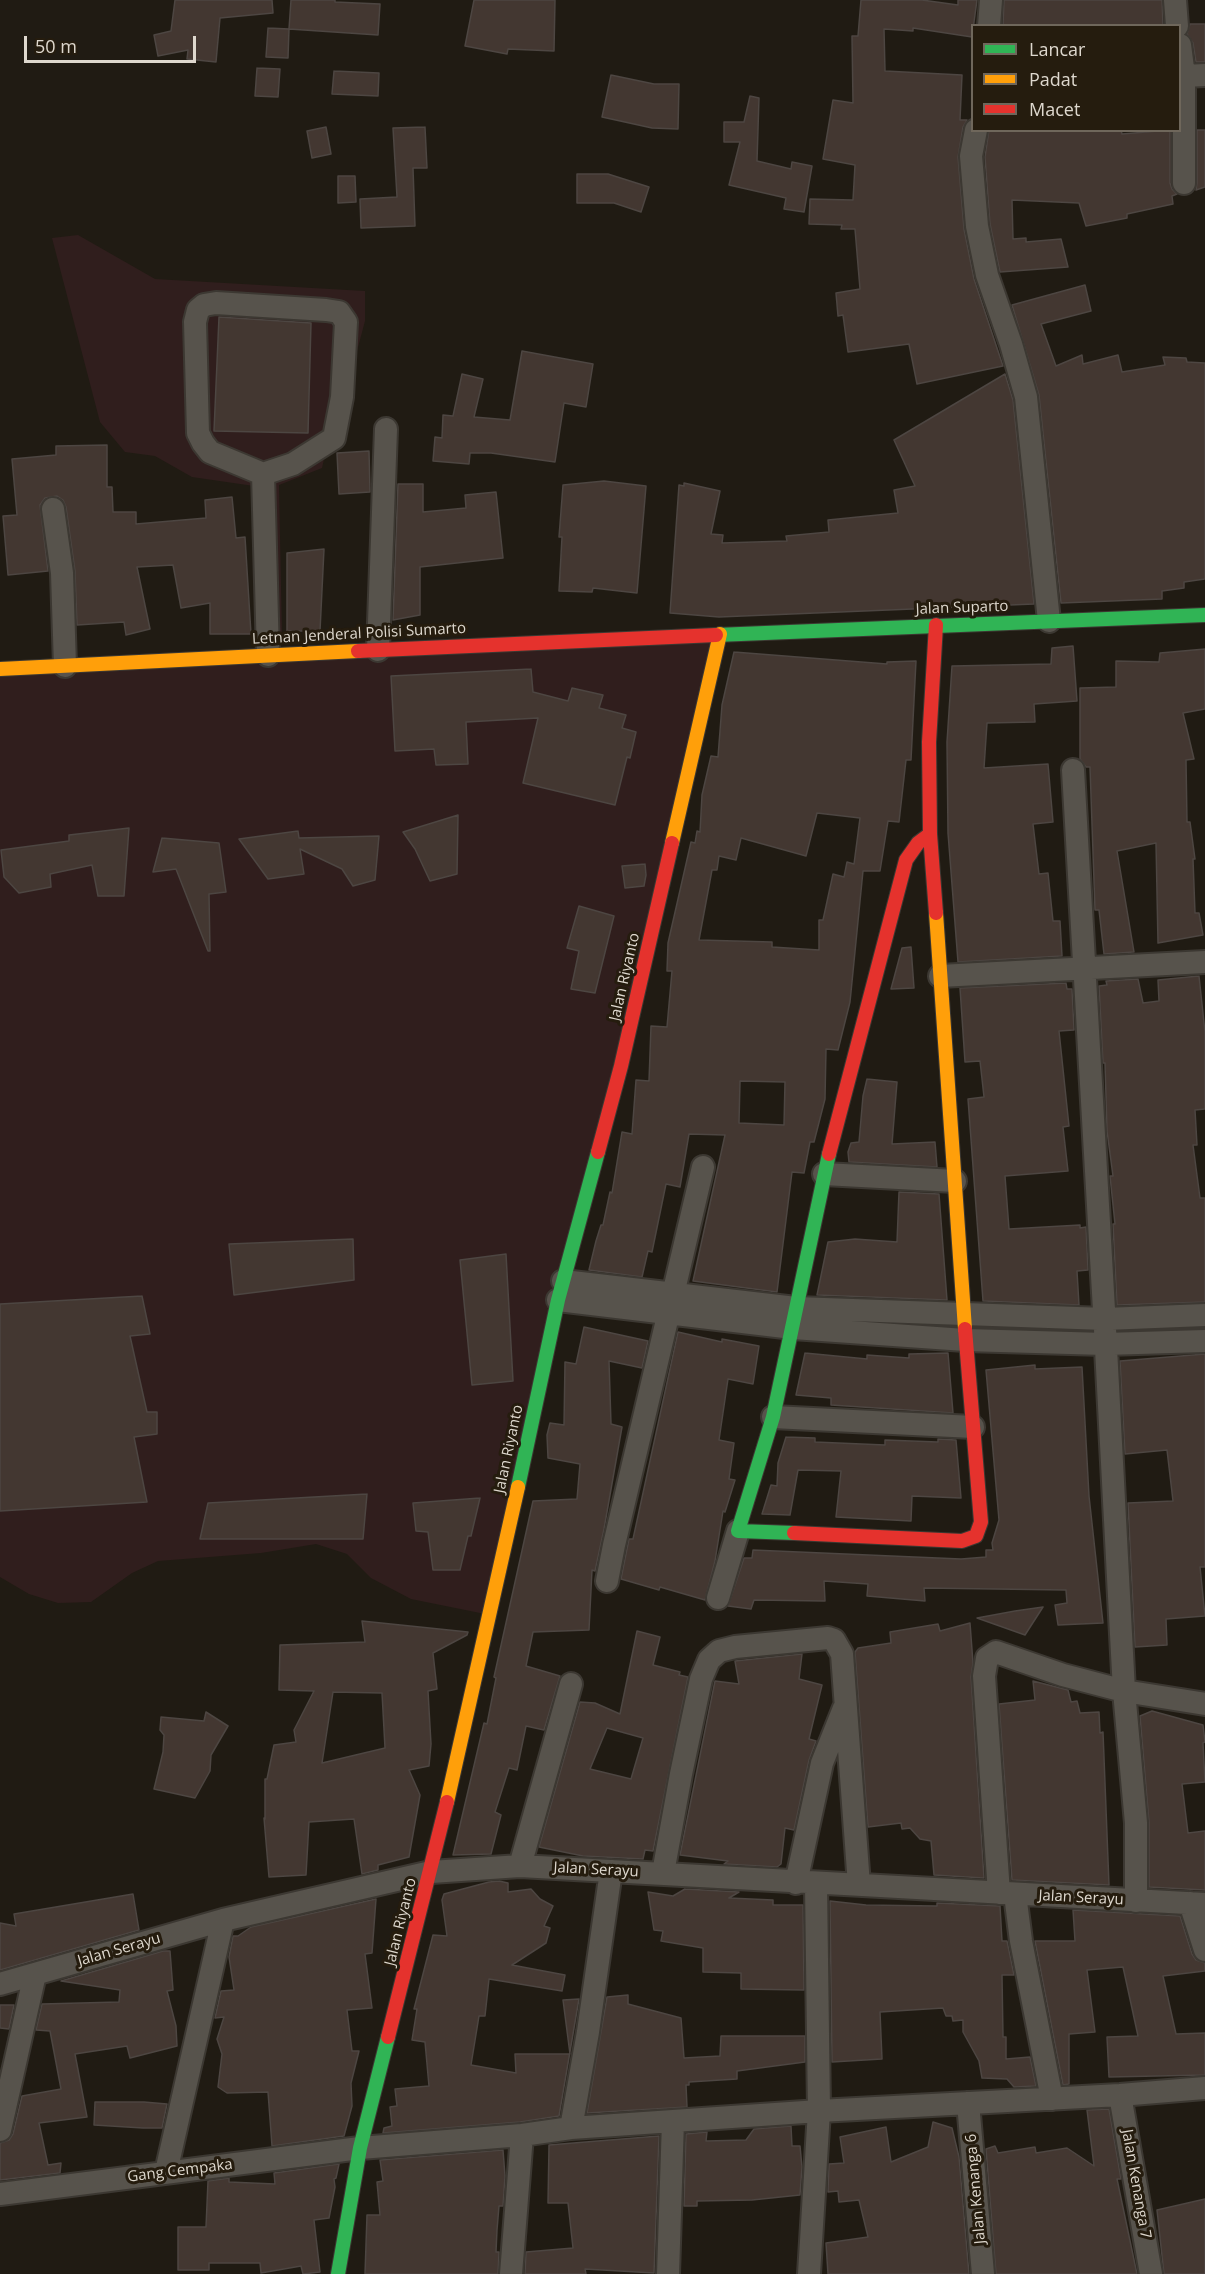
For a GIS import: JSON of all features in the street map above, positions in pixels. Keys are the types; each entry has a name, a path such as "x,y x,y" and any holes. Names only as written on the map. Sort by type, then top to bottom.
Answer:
{"street":[{"path":"989,24 991,0"},
{"path":"1174,0 1177,24"},
{"path":"1181,51 1190,76 1184,183"},
{"path":"976,132 971,156 977,226 987,275 1011,344 1026,397 1049,621"},
{"path":"216,303 326,310 339,312 346,322 342,397 334,438 293,464 263,474 210,452 202,444 198,433 195,322 198,310 204,305 216,303"},
{"path":"378,650 386,429"},
{"path":"263,474 268,655"},
{"path":"53,509 62,573 65,666"},
{"name":"Jalan Suparto","path":"720,634 1205,615"},
{"path":"738,1531 962,1541 976,1536 981,1522 965,1340 966,1315 930,834 929,742 936,625"},
{"name":"Letnan Jenderal Polisi Sumarto","path":"0,669 720,634"},
{"name":"Jalan Riyanto","path":"338,2274 360,2148 431,1872 490,1615 560,1291 621,1066 720,634"},
{"path":"1073,770 1124,1691 1136,1823 1136,1900"},
{"path":"718,1598 773,1417 824,1174 906,860 918,843 930,834"},
{"path":"940,976 1205,962"},
{"path":"607,1581 703,1167"},
{"path":"824,1174 955,1181"},
{"path":"560,1291 965,1340 1105,1344 1205,1341"},
{"path":"794,1318 966,1315 1105,1319 1205,1315"},
{"path":"773,1417 973,1427"},
{"path":"663,1873 699,1688 713,1654 735,1647 828,1638 834,1640 842,1654 859,1884"},
{"path":"1052,2099 1021,1941 1007,1894 984,1676 987,1658 996,1652 1124,1691 1205,1704"},
{"path":"520,1866 571,1684"},
{"path":"809,2274 819,2111 806,1883 822,1763 846,1705"},
{"name":"Jalan Serayu","path":"0,1984 223,1920 431,1872 520,1866 1198,1903"},
{"path":"571,2128 588,2032 611,1871"},
{"path":"1198,1903 1205,1950"},
{"path":"166,2172 223,1920"},
{"path":"0,2130 35,1974"},
{"name":"Gang Cempaka","path":"0,2194 360,2148 522,2135 571,2128 1205,2088"},
{"name":"Jalan Kenanga 7","path":"1120,2095 1151,2274"},
{"name":"Jalan Kenanga 6","path":"968,2103 983,2274"},
{"path":"668,2274 673,2121"},
{"path":"511,2274 522,2135"}],"shaded area":[{"path":"78,235 155,279 365,291 365,321 357,351 339,391 322,468 279,485 282,636 256,638 254,486 192,477 155,456 125,452 100,422 52,238"},
{"path":"720,634 490,1615 411,1599 371,1578 347,1554 316,1544 261,1553 158,1561 132,1573 91,1602 58,1603 29,1594 0,1577 0,669"}],"building":[{"path":"175,0 272,0 273,13 220,18 216,62 187,59 188,50 158,56 154,35 171,31"},
{"path":"291,0 335,0 335,2 380,4 378,35 289,29"},
{"path":"474,0 555,0 554,51 508,49 507,54 465,46"},
{"path":"861,0 922,0 958,5 958,0 977,0 974,24 971,24 971,37 913,28 913,31 884,29 885,71 962,75 960,120 967,120 963,127 958,157 964,229 974,279 1003,366 917,384 909,344 848,352 843,315 838,316 836,293 860,289 855,229 841,229 842,225 809,224 810,199 853,200 855,165 823,159 833,100 853,103 852,36 858,36"},
{"path":"1004,0 1162,0 1163,24 1003,24"},
{"path":"1190,24 1205,24 1205,62 1196,62 1193,43 1187,34"},
{"path":"268,28 289,29 288,58 266,57"},
{"path":"257,68 280,69 278,97 255,96"},
{"path":"334,71 379,73 378,96 332,94"},
{"path":"611,75 654,84 679,84 678,129 652,128 602,117"},
{"path":"750,96 759,98 757,161 791,169 792,162 812,166 804,212 784,209 786,198 729,185 740,142 724,142 724,122 744,122"},
{"path":"326,127 331,154 312,158 307,131"},
{"path":"425,127 427,168 413,168 415,226 361,228 360,199 397,197 393,128"},
{"path":"1197,130 1205,130 1205,187 1196,190 1197,183"},
{"path":"989,132 1122,132 1122,134 1170,132 1170,183 1177,194 1172,196 1173,204 1127,214 1127,218 1086,226 1079,203 1012,200 1013,239 1026,238 1026,242 1061,239 1068,267 1000,272 990,224 985,157"},
{"path":"577,174 608,174 649,187 641,212 614,203 577,203"},
{"path":"338,176 355,176 356,202 338,203"},
{"path":"1085,285 1091,311 1041,324 1056,366 1082,355 1083,364 1118,355 1122,372 1165,365 1163,357 1186,358 1187,362 1205,363 1205,579 1184,582 1184,588 1162,591 1162,599 1061,603 1039,395 1012,305"},
{"path":"219,317 311,323 308,433 214,431"},
{"path":"522,351 593,364 586,407 564,403 555,462 491,453 470,453 469,464 433,461 435,437 442,438 443,415 453,416 462,374 483,379 474,417 510,420"},
{"path":"1005,374 1013,400 1034,604 719,617 670,613 679,485 684,486 684,483 720,491 711,534 723,535 722,543 787,541 786,536 829,532 828,520 898,513 894,490 915,486 894,440"},
{"path":"107,445 107,487 112,487 113,512 136,512 136,524 206,518 205,500 232,497 236,538 245,537 251,634 210,634 210,603 181,608 173,565 137,567 150,629 126,635 124,622 77,625 75,571 66,507 63,500 57,496 45,498 40,505 48,571 8,575 3,516 17,515 12,459 56,455 56,446"},
{"path":"369,451 370,492 339,494 337,453"},
{"path":"604,481 646,486 637,593 593,588 592,592 559,591 562,537 559,537 563,485"},
{"path":"398,484 423,484 423,512 466,508 465,495 496,492 503,558 420,567 420,615 393,620"},
{"path":"324,549 320,631 287,631 287,553"},
{"path":"1073,646 1077,701 1034,704 1035,722 987,723 984,768 1048,764 1053,822 1033,824 1039,874 1048,873 1053,921 1060,921 1062,956 958,962 948,833 947,742 952,666 1051,664 1052,648"},
{"path":"1205,649 1205,709 1183,713 1194,759 1186,760 1187,822 1190,822 1195,859 1193,859 1195,913 1199,913 1203,935 1158,943 1156,843 1117,851 1134,952 1104,954 1099,910 1095,910 1090,767 1086,767 1080,759 1080,688 1116,687 1116,661 1159,662 1160,653"},
{"path":"734,652 887,664 887,662 916,661 911,760 906,760 899,822 888,821 880,871 863,871 850,1002 838,1050 826,1049 825,1099 814,1142 810,1142 804,1173 792,1172 777,1292 693,1281 725,1135 689,1134 680,1187 666,1184 652,1252 648,1251 642,1277 589,1270 596,1241 601,1225 603,1225 610,1192 612,1193 622,1132 632,1134 636,1080 649,1081 651,1026 667,1027 672,971 667,971 668,943 691,842 695,843 697,831 700,832 702,795 711,756 718,757 722,705","holes":["817,813 860,818 854,864 847,862 844,877 833,874 823,920 819,920 819,950 772,947 772,942 699,940 712,870 717,870 719,856 736,860 741,838 806,856","740,1081 785,1082 784,1125 739,1123"]},
{"path":"531,669 533,692 568,701 572,688 603,695 599,708 626,715 622,728 636,732 615,805 523,783 538,718 466,722 468,764 436,765 434,749 395,751 391,676"},
{"path":"458,815 457,874 430,881 415,849 403,832"},
{"path":"129,828 124,896 98,896 92,865 50,874 51,887 19,893 4,877 1,850 69,841 69,835"},
{"path":"298,831 299,838 379,836 375,880 353,886 342,869 300,849 304,874 268,879 239,839"},
{"path":"162,838 219,843 226,892 209,894 210,951 208,951 176,869 153,872"},
{"path":"645,864 644,886 625,888 622,866"},
{"path":"579,906 614,916 595,993 571,989 579,951 567,948"},
{"path":"911,947 914,988 891,989 902,948"},
{"path":"1199,976 1205,1032 1205,1109 1195,1110 1197,1145 1193,1145 1200,1198 1205,1198 1205,1302 1117,1305 1113,1224 1115,1224 1110,1176 1113,1176 1107,1131 1099,986 1107,985 1106,981 1138,979 1143,1003 1159,1001 1158,980"},
{"path":"1066,983 1067,989 1072,989 1074,1030 1059,1031 1069,1126 1063,1127 1068,1171 1005,1176 1009,1229 1080,1225 1080,1228 1086,1227 1088,1270 1077,1271 1079,1305 983,1301 968,1099 984,1097 980,1061 965,1062 960,988"},
{"path":"867,1079 897,1082 892,1144 935,1142 937,1167 849,1162 848,1152 851,1143 859,1142 863,1096"},
{"path":"899,1192 939,1194 947,1300 817,1295 828,1242 855,1239 897,1242"},
{"path":"353,1239 354,1280 234,1295 229,1244"},
{"path":"506,1254 513,1381 472,1385 460,1260"},
{"path":"142,1296 150,1334 130,1336 147,1412 157,1412 157,1434 134,1437 147,1502 0,1511 0,1304"},
{"path":"584,1327 648,1341 642,1368 609,1361 611,1424 622,1427 604,1529 595,1571 592,1570 589,1630 533,1632 526,1666 560,1676 544,1730 526,1726 517,1770 509,1768 495,1812 501,1815 491,1854 453,1855 484,1723 487,1724 496,1678 494,1677 533,1501 577,1499 580,1464 548,1458 547,1435 550,1423 564,1425 565,1362 576,1364"},
{"path":"678,1332 722,1342 722,1339 759,1346 753,1384 728,1379 719,1440 734,1443 729,1479 735,1480 725,1512 723,1511 715,1561 705,1600 621,1579 629,1539 633,1539"},
{"path":"805,1353 867,1359 867,1355 909,1358 909,1354 948,1353 953,1413 831,1405 831,1398 796,1395"},
{"path":"1205,1354 1205,1567 1200,1567 1205,1616 1166,1619 1167,1645 1135,1647 1128,1503 1173,1501 1167,1450 1125,1454 1120,1361"},
{"path":"1035,1365 1035,1369 1082,1367 1089,1496 1103,1623 1058,1625 1055,1605 1067,1603 1066,1590 924,1588 925,1601 867,1596 868,1584 824,1581 825,1601 754,1600 751,1609 728,1606 744,1558 752,1558 753,1550 961,1559 986,1557 986,1550 993,1550 992,1543 999,1520 986,1370"},
{"path":"786,1437 815,1438 815,1442 885,1445 885,1440 938,1442 938,1439 956,1440 961,1498 912,1496 911,1521 836,1517 841,1471 798,1470 790,1515 762,1514 771,1485 777,1486 778,1463"},
{"path":"367,1494 363,1539 200,1539 208,1503"},
{"path":"480,1498 460,1570 433,1570 428,1532 416,1531 413,1503"},
{"path":"1043,1607 1025,1635 977,1618 1015,1611"},
{"path":"362,1621 468,1632 467,1635 433,1653 437,1689 428,1691 431,1744 429,1766 409,1770 420,1795 409,1857 378,1865 378,1870 362,1874 354,1819 309,1822 306,1875 269,1877 264,1818 265,1779 267,1779 274,1745 296,1742 294,1730 314,1691 279,1690 280,1645 365,1642","holes":["333,1692 382,1693 385,1748 322,1763"]},
{"path":"970,1623 973,1663 971,1677 984,1878 934,1875 931,1841 920,1839 910,1828 902,1829 901,1823 868,1827 855,1652 858,1648 891,1643 890,1632 938,1624 940,1631"},
{"path":"637,1631 660,1637 653,1665 680,1672 679,1675 688,1677 653,1851 645,1850 643,1859 583,1856 539,1847 580,1702 595,1703 620,1714","holes":["607,1728 643,1738 631,1779 590,1769"]},
{"path":"802,1654 799,1679 822,1685 809,1739 816,1741 809,1760 794,1830 785,1828 781,1864 777,1867 724,1864 728,1861 680,1855 715,1681 739,1684 735,1661"},
{"path":"1033,1681 1068,1690 1071,1702 1077,1701 1080,1713 1099,1712 1100,1733 1103,1732 1109,1885 1012,1880 999,1704 1035,1700"},
{"path":"1152,1711 1203,1725 1205,1782 1182,1784 1188,1833 1205,1831 1205,1890 1149,1887 1149,1822 1140,1716"},
{"path":"206,1712 228,1726 211,1755 210,1771 195,1798 154,1789 163,1752 164,1735 160,1730 161,1717 204,1721"},
{"path":"499,1881 508,1883 508,1892 531,1889 540,1899 553,1906 544,1926 550,1928 546,1943 512,1965 565,1975 562,1991 489,1979 485,2016 479,2016 471,2065 516,2073 515,2054 570,2054 559,2116 520,2122 383,2133 384,2128 392,2126 390,2107 397,2106 395,2089 429,2086 425,2042 412,2040 417,2009 414,2009 433,1935 447,1936 442,1900 444,1894"},
{"path":"685,1889 739,1892 729,1898 773,1900 773,1905 803,1905 804,1990 741,1989 741,1973 703,1972 703,1948 661,1941 663,1931 654,1930 648,1892 673,1896"},
{"path":"133,1894 139,1930 0,1970 0,1923 16,1926 14,1914"},
{"path":"376,1899 372,1953 365,1954 372,2008 347,2010 352,2051 359,2051 351,2083 352,2106 344,2136 272,2146 268,2092 227,2093 218,2087 222,2054 217,2039 224,2017 215,2018 221,1991 234,1990 229,1957 233,1936 238,1936 251,1927"},
{"path":"830,1901 866,1905 937,1906 937,1903 1000,1906 1002,1941 1007,1941 1014,1975 1002,1975 1003,2037 1006,2037 1006,2059 1030,2057 1036,2086 1014,2087 1007,2079 982,2078 979,2061 963,2032 963,2020 953,2021 952,2016 946,2016 943,2008 880,2012 882,2059 832,2062"},
{"path":"1073,1910 1180,1916 1192,1954 1196,1960 1205,1963 1205,1971 1163,1976 1176,2034 1205,2033 1205,2075 1109,2077 1107,2037 1138,2036 1123,1967 1087,1970 1095,2032 1069,2034 1069,2084 1063,2085 1035,1941 1075,1941"},
{"path":"163,1951 170,1951 173,1990 167,1991 176,2026 177,2046 130,2058 127,2046 75,2054 87,2117 39,2123 48,2165 61,2163 60,2173 0,2180 0,2143 9,2140 13,2134 22,2096 61,2089 50,2031 36,2030 42,2004 119,2002 120,1990 61,1981"},
{"path":"628,1995 628,2004 681,2018 684,2058 720,2056 721,2036 805,2036 805,2062 737,2071 737,2079 689,2082 689,2085 686,2085 687,2107 587,2113 607,1997"},
{"path":"579,1999 570,2053 563,2000"},
{"path":"0,2005 14,2005 9,2029 0,2028"},
{"path":"95,2102 167,2104 162,2128 143,2128 94,2125"},
{"path":"1109,2109 1121,2179 1117,2179 1137,2274 996,2274 986,2149 995,2146 998,2153 1035,2147 1036,2153 1067,2148 1094,2166 1087,2110"},
{"path":"933,2122 952,2128 959,2157 969,2274 828,2274 826,2243 868,2237 859,2200 839,2202 838,2191 828,2192 829,2164 844,2163 840,2137 886,2127 891,2162 928,2147"},
{"path":"791,2126 792,2146 800,2146 802,2167 800,2195 752,2200 697,2201 697,2206 684,2206 686,2134 707,2132 706,2141 746,2140 754,2129"},
{"path":"659,2136 654,2273 585,2269 586,2274 525,2274 526,2252 573,2248 568,2203 548,2203 549,2145"},
{"path":"503,2150 505,2176 503,2206 499,2206 497,2230 498,2274 365,2274 367,2215 380,2215 377,2182 383,2181 380,2160"},
{"path":"339,2164 334,2179 335,2187 329,2218 314,2220 320,2272 303,2274 301,2266 261,2273 260,2263 209,2263 209,2270 178,2270 178,2227 206,2227 208,2181 229,2178 229,2182 275,2184 274,2173"},
{"path":"1205,2199 1205,2274 1164,2274 1157,2210"}],"traffic: fast":[{"path":"716,635 1205,615"},
{"path":"518,1487 558,1300 598,1152"},
{"path":"794,1533 738,1531 773,1417 829,1154"},
{"path":"338,2274 360,2148 388,2037"}],"traffic: slow":[{"path":"672,843 720,634"},
{"path":"0,669 358,651"},
{"path":"936,913 965,1329"},
{"path":"447,1802 518,1487"}],"traffic: jam":[{"path":"936,625 929,742 930,834 936,913"},
{"path":"358,651 716,635"},
{"path":"829,1154 906,860 918,843 930,834"},
{"path":"598,1152 621,1066 672,843"},
{"path":"794,1533 962,1541 976,1536 981,1522 965,1329"},
{"path":"388,2037 447,1802"}]}
